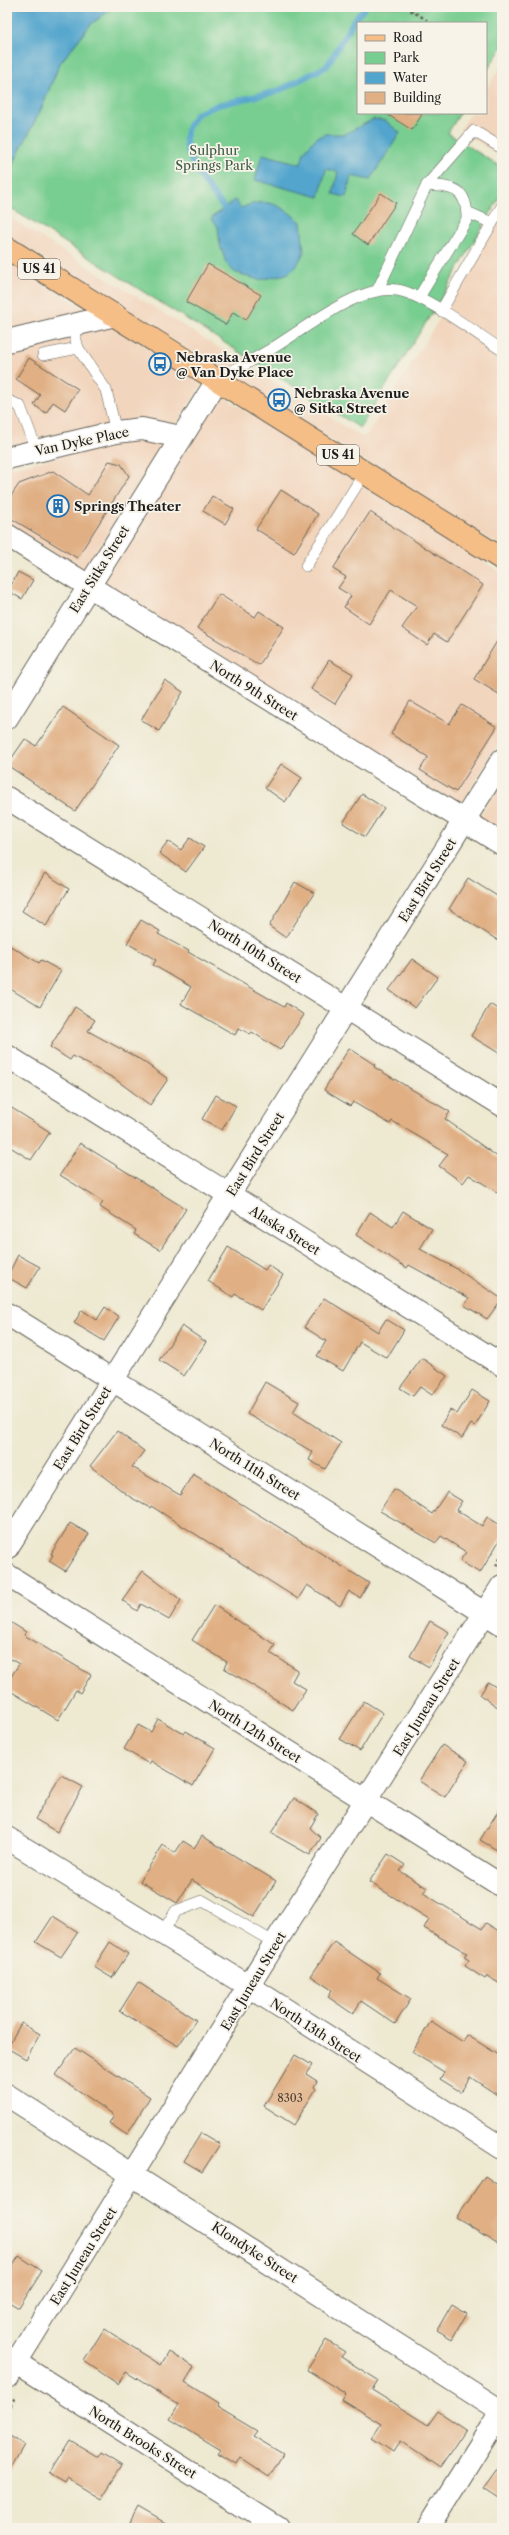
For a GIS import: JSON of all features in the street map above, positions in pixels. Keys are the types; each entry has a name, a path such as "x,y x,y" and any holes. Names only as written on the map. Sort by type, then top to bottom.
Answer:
{"main road":[{"name":"US 41","path":"7,248 218,379 502,559"}],"street":[{"path":"7,340 115,315"},
{"name":"East Sitka Street","path":"7,718 218,379"},
{"name":"Van Dyke Place","path":"7,458 116,432 142,430 181,437"},
{"name":"North 9th Street","path":"7,535 502,844"},
{"name":"East Bird Street","path":"7,1548 502,760"},
{"name":"North 10th Street","path":"7,798 502,1105"},
{"name":"Alaska Street","path":"7,1056 502,1365"},
{"name":"North 11th Street","path":"7,1314 493,1619"},
{"name":"North 12th Street","path":"7,1575 502,1886"},
{"name":"East Juneau Street","path":"10,2366 134,2174 276,1943 366,1801 493,1619 502,1586"},
{"name":"North 13th Street","path":"7,1838 250,1987 502,2148"},
{"name":"Klondyke Street","path":"7,2095 134,2174 502,2410"},
{"name":"North Brooks Street","path":"10,2366 278,2528"},
{"path":"428,2528 502,2410"}],"lane":[{"path":"378,289 427,185 474,131 502,148"},
{"path":"419,297 467,220 467,205 459,191 449,186 427,185"},
{"path":"441,311 502,206"},
{"path":"467,212 492,223"},
{"path":"218,379 268,351 322,316 378,289 398,290 419,297 502,350"},
{"path":"72,325 78,348 106,390 116,432"},
{"path":"43,355 78,348"},
{"path":"7,400 20,406 37,451"},
{"path":"306,566 365,472"},
{"path":"162,1933 176,1912 203,1901 276,1943"}],"path":[{"path":"405,7 427,20"}],"shaded area":[{"path":"502,65 502,157 460,130 470,114 487,114 487,88"},
{"path":"502,212 502,547 123,309 121,303 116,304 7,236 7,216 362,437 367,435 448,305"},
{"path":"7,260 88,310 7,330"},
{"path":"113,326 203,383 175,426 7,447 7,352"},
{"path":"221,395 502,573 502,739 460,806 103,583 187,448 191,449 192,441"},
{"path":"142,440 164,444 84,572 7,523 7,469 119,442"},
{"path":"502,781 502,833 479,818"}],"green space":[{"name":"Sulphur Springs Park","path":"114,7 502,7 502,47 487,70 487,22 357,22 357,114 459,114 448,133 502,168 502,193 440,300 360,428 7,206 7,176 41,109 60,63 91,24"}],"water":[{"path":"7,7 114,7 91,24 60,63 41,109 7,176"},
{"path":"374,119 386,121 400,133 370,180 351,176 346,197 333,194 338,172 326,169 319,197 255,180 262,154 301,164 304,152 316,138 325,134 345,134"},
{"path":"235,200 241,208 250,204 273,204 287,211 301,222 304,252 296,267 287,274 259,280 234,272 226,263 220,245 218,227 211,218"}],"building":[{"path":"387,114 422,114 412,130"},
{"path":"381,193 396,203 368,245 353,234"},
{"path":"208,264 261,295 246,320 233,312 226,325 186,302"},
{"path":"29,358 78,389 65,410 53,402 46,413 34,405 40,395 16,379"},
{"name":"Springs Theater","path":"109,461 121,464 129,476 77,558 7,516 7,502 19,484 53,471 88,495"},
{"path":"281,490 318,514 294,553 256,529"},
{"path":"212,496 234,509 225,524 203,511"},
{"path":"370,512 483,585 447,642 434,634 427,645 402,628 417,606 391,590 369,624 344,607 351,596 338,588 346,577 333,569"},
{"path":"18,572 33,580 22,599 8,591"},
{"path":"219,594 255,617 259,611 284,627 259,665 197,628"},
{"path":"502,633 502,696 474,679"},
{"path":"329,660 353,674 335,704 311,689"},
{"path":"165,680 183,692 159,731 141,720"},
{"path":"410,701 449,724 462,705 497,727 456,792 420,770 428,757 391,734"},
{"path":"63,707 119,745 75,811 7,765 25,739 36,746"},
{"path":"281,764 302,778 285,802 265,788"},
{"path":"362,794 384,808 365,837 343,823"},
{"path":"190,838 204,847 186,872 159,853 168,841 181,850"},
{"path":"45,873 69,889 46,926 22,911"},
{"path":"468,878 502,899 502,943 449,909"},
{"path":"295,882 314,893 286,938 269,926"},
{"path":"141,920 160,931 158,934 189,951 188,952 284,1007 286,1003 304,1015 280,1050 252,1032 250,1034 239,1028 235,1035 181,1004 191,987 153,965 156,960 127,943"},
{"path":"7,944 39,963 41,960 61,971 40,1007 7,987"},
{"path":"412,959 438,977 415,1008 389,990"},
{"path":"490,1004 502,1012 502,1055 471,1036"},
{"path":"75,1007 95,1020 88,1031 141,1060 168,1079 150,1105 115,1079 73,1056 70,1060 50,1047"},
{"path":"349,1048 375,1065 374,1067 450,1112 445,1119 502,1160 502,1195 469,1175 463,1183 439,1166 448,1154 392,1121 390,1124 353,1102 350,1106 324,1090"},
{"path":"216,1095 236,1106 222,1130 202,1119"},
{"path":"7,1105 50,1132 31,1160 7,1145"},
{"path":"80,1143 186,1209 160,1250 134,1234 136,1230 100,1207 103,1202 60,1175"},
{"path":"403,1211 432,1229 420,1249 457,1269 502,1299 487,1319 464,1305 469,1298 409,1265 407,1268 356,1235 370,1212 393,1227"},
{"path":"228,1247 265,1270 268,1265 283,1275 261,1310 235,1294 233,1297 208,1281"},
{"path":"18,1255 40,1267 27,1288 7,1277"},
{"path":"324,1298 378,1332 386,1319 404,1330 387,1358 360,1342 343,1371 317,1356 326,1341 304,1327"},
{"path":"105,1307 119,1317 104,1341 74,1323 82,1310 97,1320"},
{"path":"182,1326 206,1342 184,1376 159,1360"},
{"path":"422,1358 447,1376 432,1395 420,1387 413,1396 400,1388"},
{"path":"265,1382 299,1402 293,1412 341,1443 325,1469 309,1460 313,1452 247,1414"},
{"path":"472,1390 490,1401 475,1426 471,1424 462,1438 441,1425 450,1410 457,1414"},
{"path":"117,1431 144,1451 132,1467 180,1495 193,1474 369,1583 360,1598 349,1591 340,1606 307,1585 298,1599 151,1506 150,1508 130,1497 90,1466"},
{"path":"394,1489 432,1514 447,1492 462,1501 456,1510 482,1526 487,1517 502,1526 502,1536 480,1573 460,1561 466,1552 441,1536 436,1543 380,1511"},
{"path":"70,1523 89,1534 65,1571 49,1561 53,1555 51,1554"},
{"path":"143,1571 181,1600 169,1620 141,1604 137,1611 122,1600"},
{"path":"214,1605 275,1645 270,1653 298,1670 292,1681 306,1689 293,1710 224,1668 227,1662 192,1640"},
{"path":"7,1620 26,1632 24,1635 91,1675 80,1693 76,1690 58,1720 7,1689 7,1683 19,1664 7,1657"},
{"path":"430,1621 449,1632 429,1667 410,1656"},
{"path":"488,1682 502,1691 502,1710 480,1695"},
{"path":"364,1701 383,1713 360,1751 340,1739"},
{"path":"158,1719 184,1734 186,1731 215,1748 193,1786 151,1761 149,1764 124,1749 138,1725 151,1732"},
{"path":"442,1745 468,1761 445,1797 419,1781"},
{"path":"61,1775 83,1787 57,1832 35,1819"},
{"path":"294,1798 318,1814 310,1828 321,1838 310,1855 271,1833"},
{"path":"502,1805 502,1853 480,1840"},
{"path":"202,1836 276,1881 254,1917 192,1880 177,1903 140,1881 163,1845 175,1853 183,1841 194,1848"},
{"path":"388,1854 405,1865 400,1871 427,1888 423,1893 482,1929 486,1923 502,1933 502,1985 487,1976 485,1979 465,1966 469,1960 464,1957 467,1953 424,1928 429,1919 369,1882"},
{"path":"53,1916 78,1932 61,1957 36,1942"},
{"path":"110,1942 128,1954 112,1978 94,1967"},
{"path":"334,1942 380,1973 377,1978 411,1999 395,2024 361,2001 353,2014 328,1997 332,1990 311,1976"},
{"path":"138,1982 196,2020 178,2046 120,2011"},
{"path":"431,2021 463,2042 467,2035 502,2057 502,2098 470,2077 461,2092 440,2079 444,2072 412,2052"},
{"path":"21,2023 40,2034 26,2059 7,2048"},
{"path":"75,2048 150,2097 127,2135 109,2123 114,2115 56,2075"},
{"path":"295,2055 312,2065 306,2074 317,2081 314,2087 316,2089 294,2125 264,2106"},
{"path":"201,2133 220,2144 202,2172 184,2161"},
{"path":"485,2176 502,2188 502,2246 456,2218"},
{"path":"19,2256 42,2271 19,2308 7,2301 7,2275"},
{"path":"452,2304 467,2313 452,2339 437,2330"},
{"path":"104,2329 161,2365 169,2351 194,2367 185,2382 219,2403 217,2407 257,2431 253,2436 283,2454 269,2477 240,2458 236,2465 218,2454 221,2450 170,2419 179,2405 126,2372 118,2384 84,2361"},
{"path":"326,2340 345,2352 341,2357 378,2380 372,2390 428,2425 438,2411 466,2430 440,2468 400,2441 393,2452 372,2438 381,2424 342,2400 346,2394 307,2370"},
{"path":"7,2434 24,2445 7,2475"},
{"path":"70,2440 98,2457 101,2453 122,2466 101,2499 68,2479 65,2484 49,2474"},
{"path":"502,2463 502,2500 484,2488"},
{"path":"138,2507 174,2528 141,2528 130,2522"}],"waterway":[{"path":"224,208 204,182 192,162 188,151 186,141 187,131 196,114 218,105 278,91 327,66 354,20 365,7"}],"place":[{"name":"Nebraska Avenue @ Van Dyke Place","path":"160,364"},
{"name":"Nebraska Avenue @ Sitka Street","path":"279,400"},
{"name":"Springs Theater","path":"58,506"}]}
